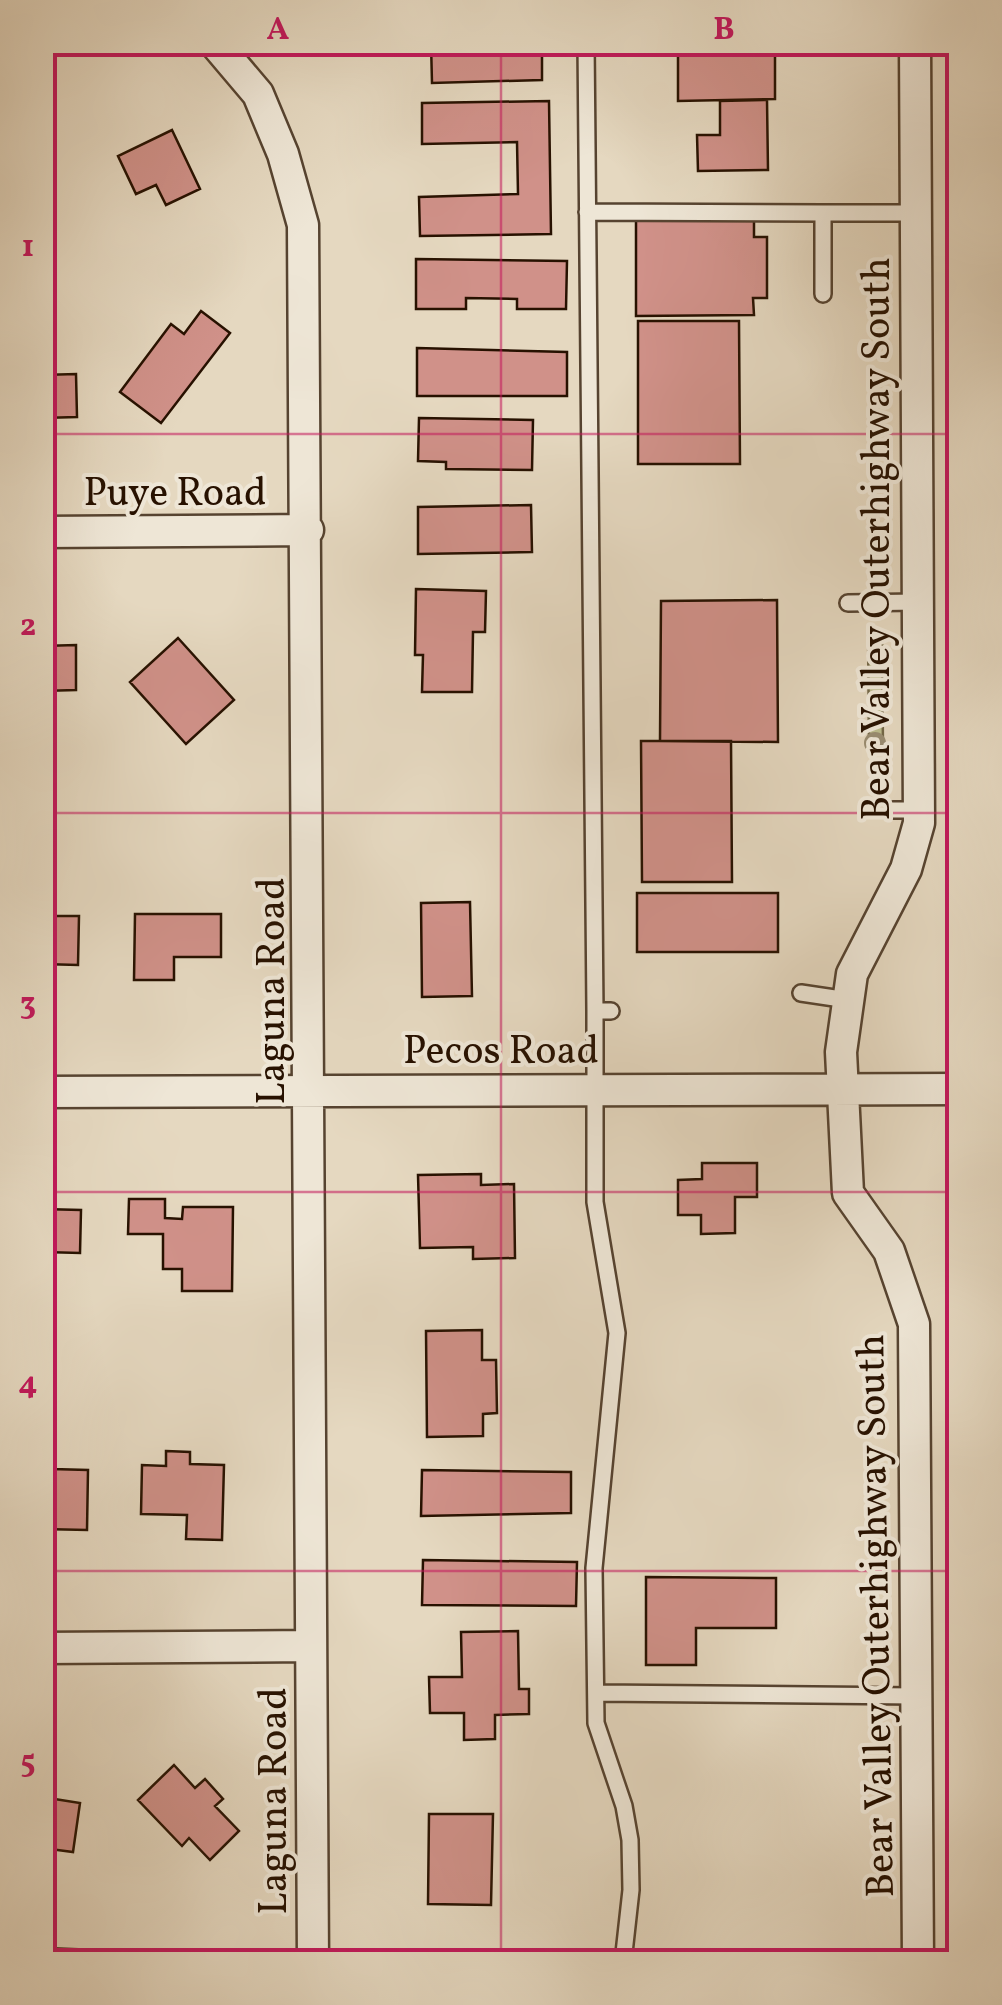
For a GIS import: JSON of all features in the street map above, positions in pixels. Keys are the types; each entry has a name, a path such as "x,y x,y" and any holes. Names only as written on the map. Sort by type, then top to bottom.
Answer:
{"street":[{"name":"Laguna Road","path":"214,42 258,94 283,154 304,225 313,1962"},
{"name":"Bear Valley Outerhighway South","path":"914,42 918,602 906,869 852,974 841,1052 848,1193 889,1251 914,1324 918,1962"},
{"name":"Puye Road","path":"42,532 308,530"},
{"name":"Pecos Road","path":"42,1092 960,1089"},
{"path":"42,1648 310,1646"}],"lane":[{"path":"586,42 603,1011 595,1088 596,1219 618,1333 594,1568 596,1723 616,1776 630,1840 631,1890 623,1962"},
{"path":"587,212 916,212"},
{"path":"823,214 823,294"},
{"path":"848,604 918,602"},
{"path":"801,992 848,1000"},
{"path":"596,1693 916,1696"}],"green space":[{"path":"868,630 882,631 883,747 869,747"}],"building":[{"path":"542,42 542,80 432,83 431,43"},
{"path":"678,42 775,42 775,99 678,101"},
{"path":"767,100 768,170 698,171 697,135 720,135 720,101"},
{"path":"549,101 551,234 420,236 419,197 518,194 517,142 422,144 422,103"},
{"path":"172,130 200,189 166,205 156,185 136,194 118,156"},
{"path":"636,219 754,220 754,237 767,237 767,298 753,298 754,315 636,316"},
{"path":"416,259 567,261 566,309 517,309 517,299 466,298 466,309 416,309"},
{"path":"201,311 230,333 161,423 120,392 171,324 184,334"},
{"path":"638,321 739,321 740,464 638,464"},
{"path":"417,348 567,352 567,396 417,396"},
{"path":"76,374 77,417 42,418 42,375"},
{"path":"419,418 533,420 532,470 446,469 446,462 418,461"},
{"path":"531,505 532,552 418,554 418,507"},
{"path":"416,589 486,591 485,632 473,632 472,692 422,692 423,655 415,655"},
{"path":"777,600 778,742 660,741 661,601"},
{"path":"178,638 234,700 186,744 130,682"},
{"path":"76,645 76,690 42,691 42,646"},
{"path":"641,741 731,741 732,882 642,882"},
{"path":"637,893 778,893 778,952 637,952"},
{"path":"470,902 472,996 422,997 421,903"},
{"path":"42,904 53,904 53,916 79,916 78,965 42,964"},
{"path":"135,914 221,914 221,957 174,957 174,980 134,980"},
{"path":"702,1163 757,1163 757,1197 735,1197 735,1233 701,1234 701,1215 678,1215 678,1180 702,1179"},
{"path":"481,1174 481,1185 514,1184 515,1258 473,1259 473,1247 420,1248 418,1175"},
{"path":"129,1199 165,1199 165,1218 182,1219 183,1207 233,1207 232,1291 182,1291 182,1269 163,1269 163,1234 128,1234"},
{"path":"42,1209 81,1210 80,1253 44,1252 44,1267"},
{"path":"482,1330 482,1360 496,1360 497,1413 483,1414 483,1436 427,1437 426,1331"},
{"path":"166,1451 190,1452 190,1464 224,1465 222,1540 186,1539 187,1515 141,1514 142,1465 166,1466"},
{"path":"42,1454 52,1454 52,1469 88,1470 87,1530 42,1529"},
{"path":"422,1470 571,1472 571,1513 421,1516"},
{"path":"423,1560 577,1562 576,1606 422,1605"},
{"path":"646,1577 776,1578 776,1628 696,1628 696,1665 646,1665"},
{"path":"518,1631 519,1689 529,1689 529,1714 495,1715 495,1739 464,1740 464,1713 430,1713 429,1677 462,1677 461,1632"},
{"path":"174,1765 195,1788 205,1779 223,1799 215,1806 239,1831 210,1860 189,1838 182,1846 138,1800"},
{"path":"42,1797 80,1803 73,1852 42,1848"},
{"path":"429,1814 493,1814 491,1905 428,1904"},
{"path":"43,1948 99,1950 98,1962 42,1962"},
{"path":"472,1950 472,1962 426,1962 426,1951"}]}
